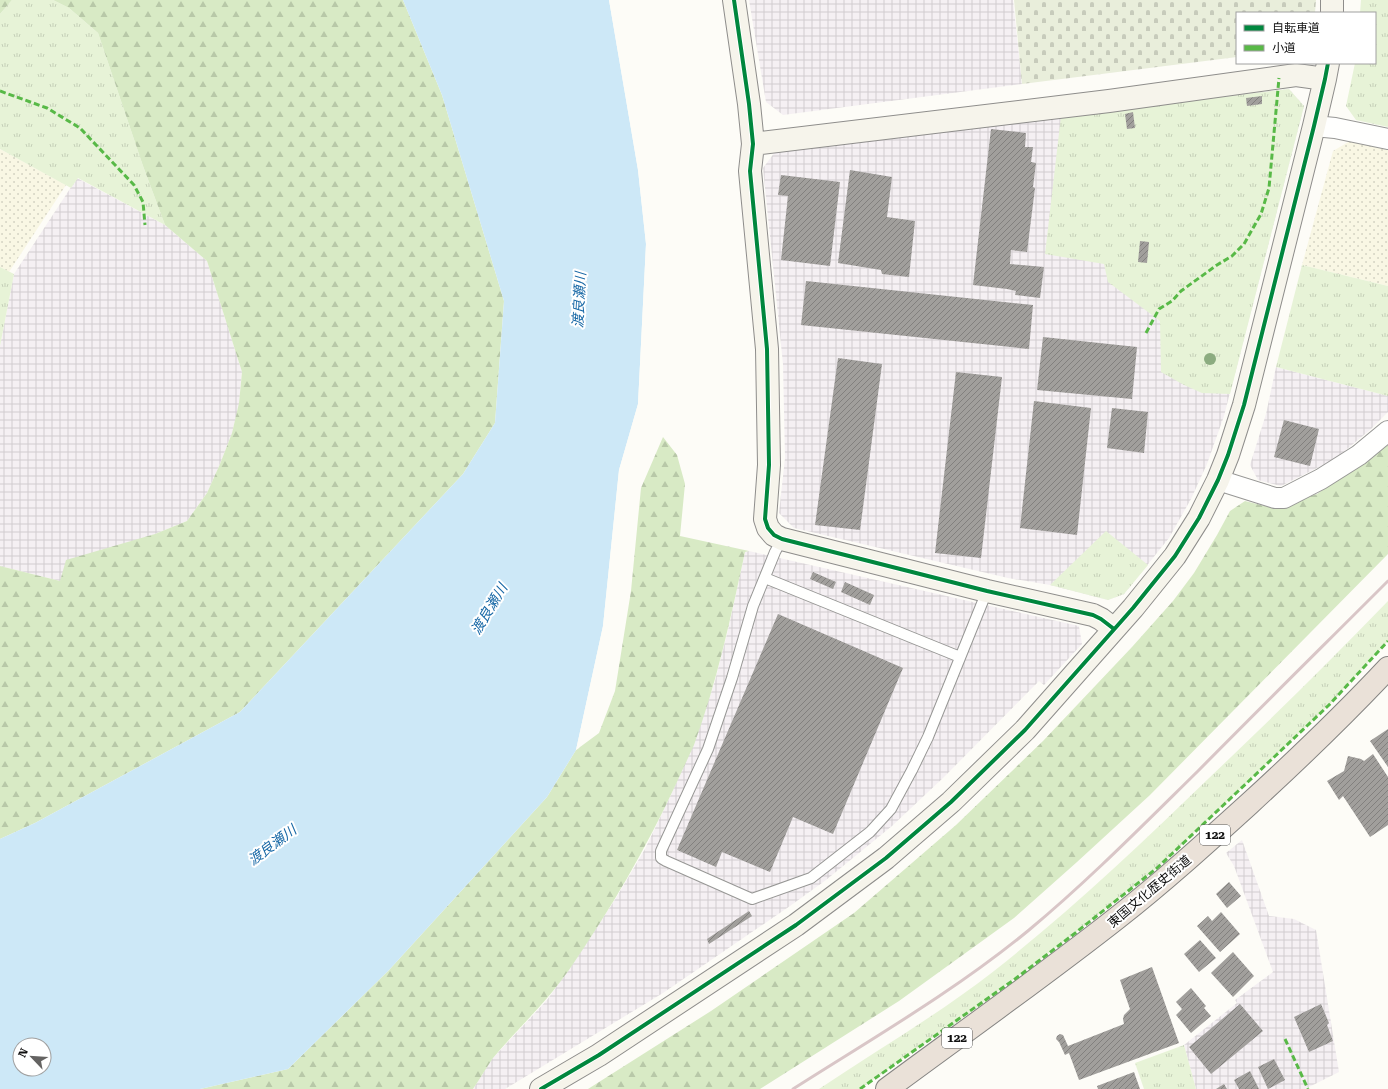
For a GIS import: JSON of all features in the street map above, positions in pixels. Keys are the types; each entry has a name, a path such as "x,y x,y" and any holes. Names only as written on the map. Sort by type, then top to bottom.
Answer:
{"highway":[{"name":"東国文化歴史街道","path":"887,1089 1118,918 1156,886 1284,771 1387,671"}],"street":[{"path":"734,0 753,144 750,171 767,349 769,465 765,519 768,528 774,535 782,539 987,591 1093,615 1114,629"},
{"path":"1332,0 1332,12"},
{"path":"541,1089 599,1055 796,925 886,858 951,802 1025,730 1133,608 1175,556 1199,518 1218,480 1244,406 1314,126 1326,71 1101,102 753,144"},
{"path":"1314,126 1335,128 1388,139"},
{"path":"1218,480 1275,498 1284,498 1321,479 1359,455 1388,431"}],"lane":[{"path":"782,539 775,552 753,606 732,678 708,749 661,851 661,858 666,861 752,899 810,878 870,832 891,809 912,770 987,591"},
{"path":"765,578 960,657"}],"shaded area":[{"path":"749,0 1013,0 1022,84 783,115 766,102"},
{"path":"1289,89 1304,106 1224,416 1207,464 1191,499 1169,538 1124,594 1108,600 1050,585 1008,578 794,528 779,513 785,458 783,364 763,168 775,152"},
{"path":"1350,141 1388,150 1388,286 1302,265 1333,151"},
{"path":"0,149 66,185 9,272 0,267"},
{"path":"77,178 165,225 207,261 242,372 239,404 232,433 207,493 187,521 155,534 60,581 0,566 0,346 14,274"},
{"path":"1276,367 1388,396 1388,412 1370,430 1335,459 1281,486 1258,480 1250,465 1266,414"},
{"path":"749,551 1079,626 1082,644 1044,685 1039,681 944,777 892,826 826,880 663,993 505,1089 473,1089 492,1059 547,1000 568,971 616,898 645,849 693,745 715,681 745,552"},
{"path":"1242,840 1269,916 1294,919 1316,930 1339,1072 1305,1089 1196,1089 1184,1045 1237,1003 1235,1000 1273,972 1234,866 1226,853"}],"green space":[{"path":"0,0 12,0 0,14"},
{"path":"12,0 53,0 69,8 98,33 143,166 165,225 78,178 71,188 0,149 0,14"},
{"path":"53,0 403,0 442,95 504,301 495,423 463,474 240,712 35,823 0,839 0,566 60,581 66,560 155,534 187,521 207,493 232,433 239,403 242,372 207,261 165,225 143,166 98,33 69,8"},
{"path":"1014,0 1316,0 1315,12 1236,12 1236,57 1022,84"},
{"path":"1361,0 1388,0 1388,127 1356,120 1346,106 1355,64 1376,64 1376,12 1360,12"},
{"path":"1289,89 1304,106 1230,394 1202,393 1161,372 1160,321 1108,282 1104,264 1045,254 1061,116"},
{"path":"1302,265 1388,286 1388,396 1276,367"},
{"path":"0,267 14,274 0,346"},
{"path":"663,437 677,455 685,484 680,536 749,551 745,552 717,673 694,745 640,856 599,925 569,970 542,1004 493,1058 473,1089 200,1089 288,1069 389,970 547,797 576,750 599,733 615,691 631,591 641,488"},
{"path":"1388,444 1388,554 1150,795 1014,918 899,1001 760,1089 588,1089 711,1011 854,913 956,825 1043,741 1132,647 1173,601 1194,573 1230,511 1245,501 1273,508 1317,494"},
{"path":"1106,531 1148,565 1124,594 1108,600 1050,585"},
{"path":"1388,601 1388,641 1329,705 1157,868 1074,934 940,1035 935,1036 860,1089 819,1089 952,1002 994,971 1050,925 1104,878 1254,735"},
{"path":"1184,1045 1196,1089 1144,1089 1135,1063"}],"water":[{"name":"渡良瀬川","path":"403,0 609,0 638,170 646,244 638,404 619,470 603,626 576,750 547,797 389,970 288,1069 200,1089 0,1089 0,839 35,823 240,712 463,474 495,423 504,301 442,95"}],"pier":[{"path":"609,0 611,0 640,170 648,244 640,404 621,470 605,627 579,748 576,750 603,626 619,470 638,404 646,244 638,170"}],"building":[{"path":"1262,96 1262,104 1247,106 1246,98"},
{"path":"1133,112 1135,128 1127,129 1125,114"},
{"path":"991,129 1026,133 1025,147 1033,147 1031,162 1036,163 1033,187 1035,188 1027,252 1011,250 1010,264 1044,267 1040,298 1015,295 1016,291 1007,289 973,285"},
{"path":"850,170 892,177 887,217 915,221 909,277 882,274 881,270 838,263"},
{"path":"781,175 840,182 830,266 781,260 788,196 778,195"},
{"path":"1140,241 1149,242 1147,263 1138,262"},
{"path":"806,281 1033,305 1029,349 801,325"},
{"path":"1043,337 1137,347 1132,399 1037,390"},
{"path":"838,358 882,364 860,530 815,525"},
{"path":"956,372 1002,377 981,558 935,553"},
{"path":"1034,401 1091,408 1077,535 1020,528"},
{"path":"1112,408 1148,412 1144,453 1107,448"},
{"path":"1284,420 1319,429 1310,466 1274,457"},
{"path":"813,572 836,582 833,589 810,579"},
{"path":"845,582 874,595 870,605 841,592"},
{"path":"778,614 903,668 833,834 793,817 770,872 722,852 716,867 677,850"},
{"path":"1388,729 1388,767 1370,741"},
{"path":"1373,754 1388,777 1388,825 1370,837 1343,796 1339,800 1327,781 1344,771 1348,756 1364,761"},
{"path":"1229,882 1241,896 1227,908 1216,894"},
{"path":"749,911 752,916 709,944 707,939"},
{"path":"1221,912 1240,934 1220,952 1197,926 1208,916 1212,921"},
{"path":"1200,940 1216,958 1199,972 1184,954"},
{"path":"1233,952 1254,976 1233,997 1211,973"},
{"path":"1152,967 1179,1043 1079,1080 1069,1053 1065,1055 1056,1039 1057,1036 1060,1034 1063,1035 1068,1046 1124,1024 1124,1015 1130,1009 1120,980"},
{"path":"1191,988 1206,1006 1204,1008 1211,1016 1191,1033 1176,1015 1182,1009 1176,1002"},
{"path":"1240,1004 1263,1031 1211,1074 1189,1047"},
{"path":"1321,1004 1329,1023 1327,1025 1333,1041 1309,1052 1294,1017"},
{"path":"1274,1059 1285,1080 1268,1089 1258,1067"},
{"path":"1250,1071 1259,1089 1239,1089 1234,1080"},
{"path":"1134,1072 1140,1089 1098,1089 1097,1086"},
{"path":"1224,1084 1227,1089 1216,1089"}],"railway":[{"path":"793,1089 943,994 1029,930 1136,832 1388,581"}],"marked path":[{"path":"1146,333 1159,309 1172,301 1181,291 1232,256 1244,244 1261,214 1269,188 1279,78"},
{"path":"0,91 47,108 80,128 134,185 143,202 145,225"},
{"path":"860,1089 1015,979 1157,868 1329,705 1388,641"},
{"path":"1285,1039 1308,1089"}],"cycle path":[{"path":"734,0 749,104 753,144 750,171 767,349 769,465 765,519 768,528 774,535 782,539 987,591 1093,615 1114,629"},
{"path":"541,1089 599,1055 796,925 886,858 951,802 1025,730 1133,608 1175,556 1199,518 1218,480 1228,455 1244,405 1314,126 1328,64"}]}
